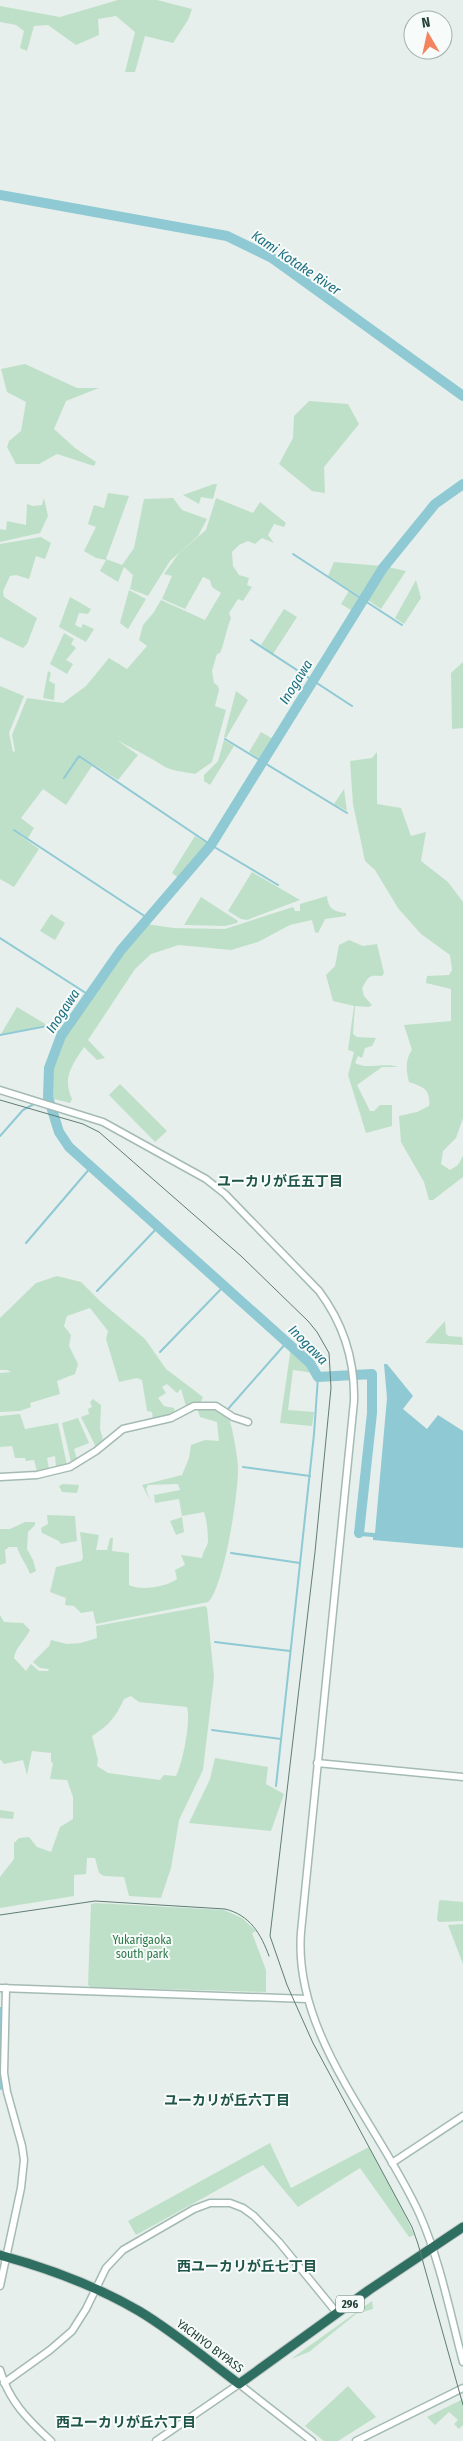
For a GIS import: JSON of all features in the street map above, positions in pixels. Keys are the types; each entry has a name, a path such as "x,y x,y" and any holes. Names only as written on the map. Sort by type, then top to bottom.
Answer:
{"highway":[{"name":"YACHIYO BYPASS","path":"3,2256 41,2267 96,2289 138,2310 239,2384 336,2313 463,2227"}],"street":[{"path":"0,1090 103,1122 206,1179 225,1194 320,1291 337,1319 346,1340 354,1380 354,1401 299,1952 307,1999 328,2049 418,2212 432,2249 463,2362"},
{"path":"0,1478 37,1475 70,1466 96,1451 123,1429 171,1418 194,1406 216,1406 233,1417 248,1422"},
{"path":"317,1763 463,1777"},
{"path":"0,2286 3,2256 21,2188 24,2160 4,2073 3,1988 307,1999"},
{"path":"392,2163 463,2116"},
{"path":"4,2383 50,2350 72,2331 86,2310 114,2259 132,2243 201,2206 224,2202 237,2206 254,2216 279,2242 336,2313"},
{"path":"0,2370 4,2383 19,2410 51,2441"},
{"path":"156,2441 239,2384 312,2441"},
{"path":"356,2441 463,2388"}],"green space":[{"path":"118,0 157,0 192,9 188,20 173,43 145,36 135,72 125,72 135,32 116,16 98,19 99,35 76,45 48,25 34,26 27,51 20,48 24,31 16,25 0,22 0,6 60,17"},
{"path":"25,364 77,388 99,388 66,401 54,429 75,448 96,462 94,466 57,454 39,464 16,464 7,447 9,441 21,431 26,402 7,392 1,369"},
{"path":"309,401 348,404 359,424 324,467 325,493 312,491 279,464 293,438 294,416"},
{"path":"217,484 213,499 201,497 199,504 183,495"},
{"path":"108,493 129,496 106,559 122,565 134,548 144,499 173,498 182,510 207,519 198,536 170,561 148,596 130,589 133,575 124,567 118,582 100,571 106,560 96,558 84,551 96,527 88,524 94,505 104,508"},
{"path":"44,498 48,516 40,533 0,542 0,529 6,530 7,521 26,525 27,504 33,506 42,505"},
{"path":"216,498 253,513 260,502 286,523 284,527 274,524 268,535 274,543 262,538 255,544 248,541 239,545 232,552 233,566 239,575 249,578 247,585 252,587 243,601 238,599 229,613 231,618 222,649 217,654 212,671 214,683 218,686 219,690 215,706 226,710 212,762 195,774 175,770 165,767 117,740 138,755 118,780 79,755 63,779 79,757 92,766 66,805 43,789 21,818 34,828 28,838 13,830 39,849 14,887 0,879 0,686 24,696 9,733 13,752 15,751 12,735 27,698 63,703 86,686 109,658 127,669 147,646 139,640 143,625 161,600 205,620 221,593 212,587 210,580 203,577 185,609 162,599 172,576 164,574 179,553 206,530"},
{"path":"41,537 51,543 45,559 36,556 29,579 16,575 10,576 3,591 4,597 37,618 27,644 23,648 0,637 0,544"},
{"path":"334,562 382,566 363,598 328,576"},
{"path":"388,567 406,571 381,609 368,600"},
{"path":"416,580 421,598 404,624 395,618"},
{"path":"129,590 146,599 128,629 120,623"},
{"path":"349,591 363,599 354,612 341,604"},
{"path":"70,597 91,609 88,614 79,613 75,625 81,628 83,624 94,629 86,642 59,627"},
{"path":"284,609 297,617 273,654 261,645"},
{"path":"64,633 74,639 71,644 76,648 66,660 73,664 67,674 50,664"},
{"path":"463,662 463,728 452,729 451,673"},
{"path":"48,671 51,673 49,681 55,684 54,700 43,698"},
{"path":"236,691 248,700 226,738 224,737"},
{"path":"261,732 273,739 261,760 249,752"},
{"path":"224,740 234,746 210,785 204,781 204,775 218,761"},
{"path":"377,752 377,804 401,808 411,836 426,832 421,861 448,882 463,902 463,1118 456,1138 443,1151 441,1164 450,1170 458,1165 463,1156 463,1177 433,1200 429,1200 424,1182 401,1142 399,1116 417,1112 429,1106 427,1092 418,1085 409,1082 407,1065 408,1057 412,1050 404,1025 451,1021 451,989 426,983 427,976 449,975 452,970 450,955 421,934 398,908 375,870 365,861 353,804 350,761 372,758"},
{"path":"344,789 347,811 334,804"},
{"path":"195,836 208,844 180,879 172,873"},
{"path":"252,872 300,900 247,920 241,919 228,911"},
{"path":"327,896 332,909 346,913 346,916 325,919 318,933 315,932 312,920 290,925 258,942 231,950 179,945 151,954 135,969 88,1040 105,1058 97,1060 84,1047 68,1078 72,1099 70,1103 50,1098 52,1064 64,1036 122,952 147,924 173,928 225,929 293,907 295,911 300,911 300,904"},
{"path":"201,897 238,921 237,923 225,926 184,925"},
{"path":"51,914 65,923 55,940 40,931"},
{"path":"349,940 363,946 377,944 384,973 382,976 369,977 362,988 364,996 372,1005 369,1007 355,1006 353,1034 357,1037 376,1038 372,1046 365,1048 362,1058 358,1056 355,1063 365,1066 387,1065 398,1067 382,1067 357,1085 370,1111 374,1111 380,1105 392,1105 392,1126 366,1133 348,1075 354,1052 348,1050 354,1006 333,1001 326,975 335,966 339,945"},
{"path":"17,1007 47,1025 1,1034"},
{"path":"120,1084 167,1131 155,1142 109,1095"},
{"path":"57,1276 81,1282 101,1302 145,1339 166,1369 203,1397 201,1402 186,1406 181,1389 177,1393 167,1384 162,1387 166,1393 158,1398 164,1406 174,1408 175,1412 153,1420 152,1412 147,1411 142,1380 137,1378 119,1382 106,1339 108,1331 90,1308 67,1316 64,1326 71,1335 69,1346 78,1364 75,1374 57,1381 60,1394 30,1403 31,1407 20,1411 0,1412 0,1373 11,1372 0,1370 0,1318 36,1283"},
{"path":"445,1321 446,1334 462,1337 463,1345 425,1343"},
{"path":"291,1347 309,1364 314,1373 293,1370 288,1410 314,1412 312,1426 280,1423"},
{"path":"93,1399 101,1405 100,1429 103,1439 96,1447 81,1417 89,1414 88,1409 92,1407 90,1402"},
{"path":"201,1407 212,1409 229,1418 238,1463 236,1496 229,1538 220,1578 214,1593 208,1602 96,1624 93,1611 81,1613 74,1606 65,1605 66,1598 50,1592 56,1567 81,1561 83,1558 80,1532 99,1535 96,1550 107,1550 110,1538 113,1538 112,1551 129,1553 129,1585 134,1587 153,1587 177,1579 175,1570 185,1565 181,1555 202,1558 208,1542 204,1512 182,1516 179,1499 155,1503 154,1495 180,1490 178,1484 148,1485 146,1489 150,1500 142,1485 182,1475 189,1458 191,1445 205,1440 219,1441 217,1422 200,1417 198,1411"},
{"path":"20,1414 25,1429 58,1423 67,1465 56,1467 55,1456 47,1458 49,1469 37,1471 34,1460 26,1461 25,1458 15,1458 12,1446 0,1447 0,1416"},
{"path":"78,1418 89,1443 74,1449 77,1459 71,1462 62,1423"},
{"path":"63,1484 79,1485 77,1493 62,1492 59,1486"},
{"path":"47,1515 75,1516 77,1541 61,1544 59,1541 42,1533 41,1528 48,1524"},
{"path":"182,1517 184,1532 176,1535 170,1521"},
{"path":"25,1522 35,1522 35,1525 28,1532 27,1549 36,1571 30,1574 17,1547 9,1547 5,1550 6,1563 0,1565 0,1529 10,1529"},
{"path":"205,1606 207,1608 214,1677 203,1770 179,1820 171,1868 161,1898 129,1896 124,1877 104,1876 99,1873 95,1858 87,1858 86,1874 74,1875 74,1896 0,1908 0,1877 14,1859 14,1843 19,1838 29,1837 37,1847 51,1852 60,1827 73,1819 73,1797 67,1780 50,1779 53,1763 51,1762 51,1753 32,1751 27,1775 23,1760 4,1764 0,1759 0,1615 4,1622 23,1623 30,1630 14,1658 26,1671 31,1664 39,1671 48,1671 49,1669 40,1668 33,1662 49,1646 51,1640 67,1644 81,1643 97,1638 96,1626","holes":["131,1696 139,1702 187,1707 186,1741 176,1776 164,1775 160,1780 108,1773 97,1766 98,1760 92,1736 103,1729 111,1720 124,1699"]},
{"path":"215,1758 268,1767 266,1784 284,1794 271,1831 189,1823 210,1779"},
{"path":"0,1810 14,1812 13,1819 0,1818"},
{"path":"439,1901 463,1902 463,1921 439,1922 437,1920"},
{"name":"Yukarigaoka south park","path":"91,1904 224,1910 242,1918 256,1931 252,1933 266,1970 266,1992 91,1987 88,1985"},
{"path":"463,1924 463,1964 448,1925"},
{"path":"270,2143 291,2188 369,2147 403,2210 414,2235 409,2237 360,2168 298,2207 263,2165 136,2235 128,2221"},
{"path":"372,2301 373,2309 356,2314 309,2352 291,2359"},
{"path":"348,2386 376,2417 338,2441 324,2441 305,2426"},
{"path":"463,2399 463,2425 459,2429 454,2424 458,2420 449,2412 435,2425 427,2417"}],"water":[{"path":"384,1364 387,1364 413,1396 403,1409 427,1429 438,1415 463,1431 463,1548 373,1540 373,1537 360,1536 361,1532 375,1533 387,1398"},
{"path":"0,2007 2,2007 4,2089 0,2090"}],"waterway":[{"name":"Kami Kotake River","path":"0,195 227,236 272,258 463,396"},
{"name":"Inogawa","path":"359,1533 372,1413 372,1374 318,1377 310,1363 69,1147 59,1132 48,1097 49,1068 61,1036 121,950 211,845 383,568 435,504 463,484"},
{"path":"293,554 402,625"},
{"path":"251,640 352,706"},
{"path":"225,739 347,813"},
{"path":"64,778 79,756 211,845 278,885"},
{"path":"14,830 149,919"},
{"path":"0,938 89,995"},
{"path":"0,1035 47,1026 63,1034"},
{"name":"Inogawa","path":"41,1101 48,1097"},
{"path":"0,1136 23,1110 36,1103"},
{"path":"26,1243 91,1167"},
{"path":"97,1291 158,1227"},
{"path":"160,1352 224,1286"},
{"path":"228,1409 287,1342"},
{"path":"276,1786 314,1434 318,1377"},
{"path":"243,1467 310,1476"},
{"path":"231,1553 300,1563"},
{"path":"215,1642 290,1651"},
{"path":"212,1730 281,1739"}],"tram line":[{"path":"0,1100 83,1124 99,1132 241,1256 308,1321 329,1353 331,1388 315,1552 270,1936 287,1985 313,2043 412,2227 463,2405"},
{"path":"0,1915 95,1901 225,1909 241,1916 253,1926 269,1956"}],"district":[{"name":"ユーカリが丘五丁目","path":"280,1181"},
{"name":"ユーカリが丘六丁目","path":"227,2100"},
{"name":"西ユーカリが丘七丁目","path":"247,2266"},
{"name":"西ユーカリが丘六丁目","path":"126,2422"}]}
